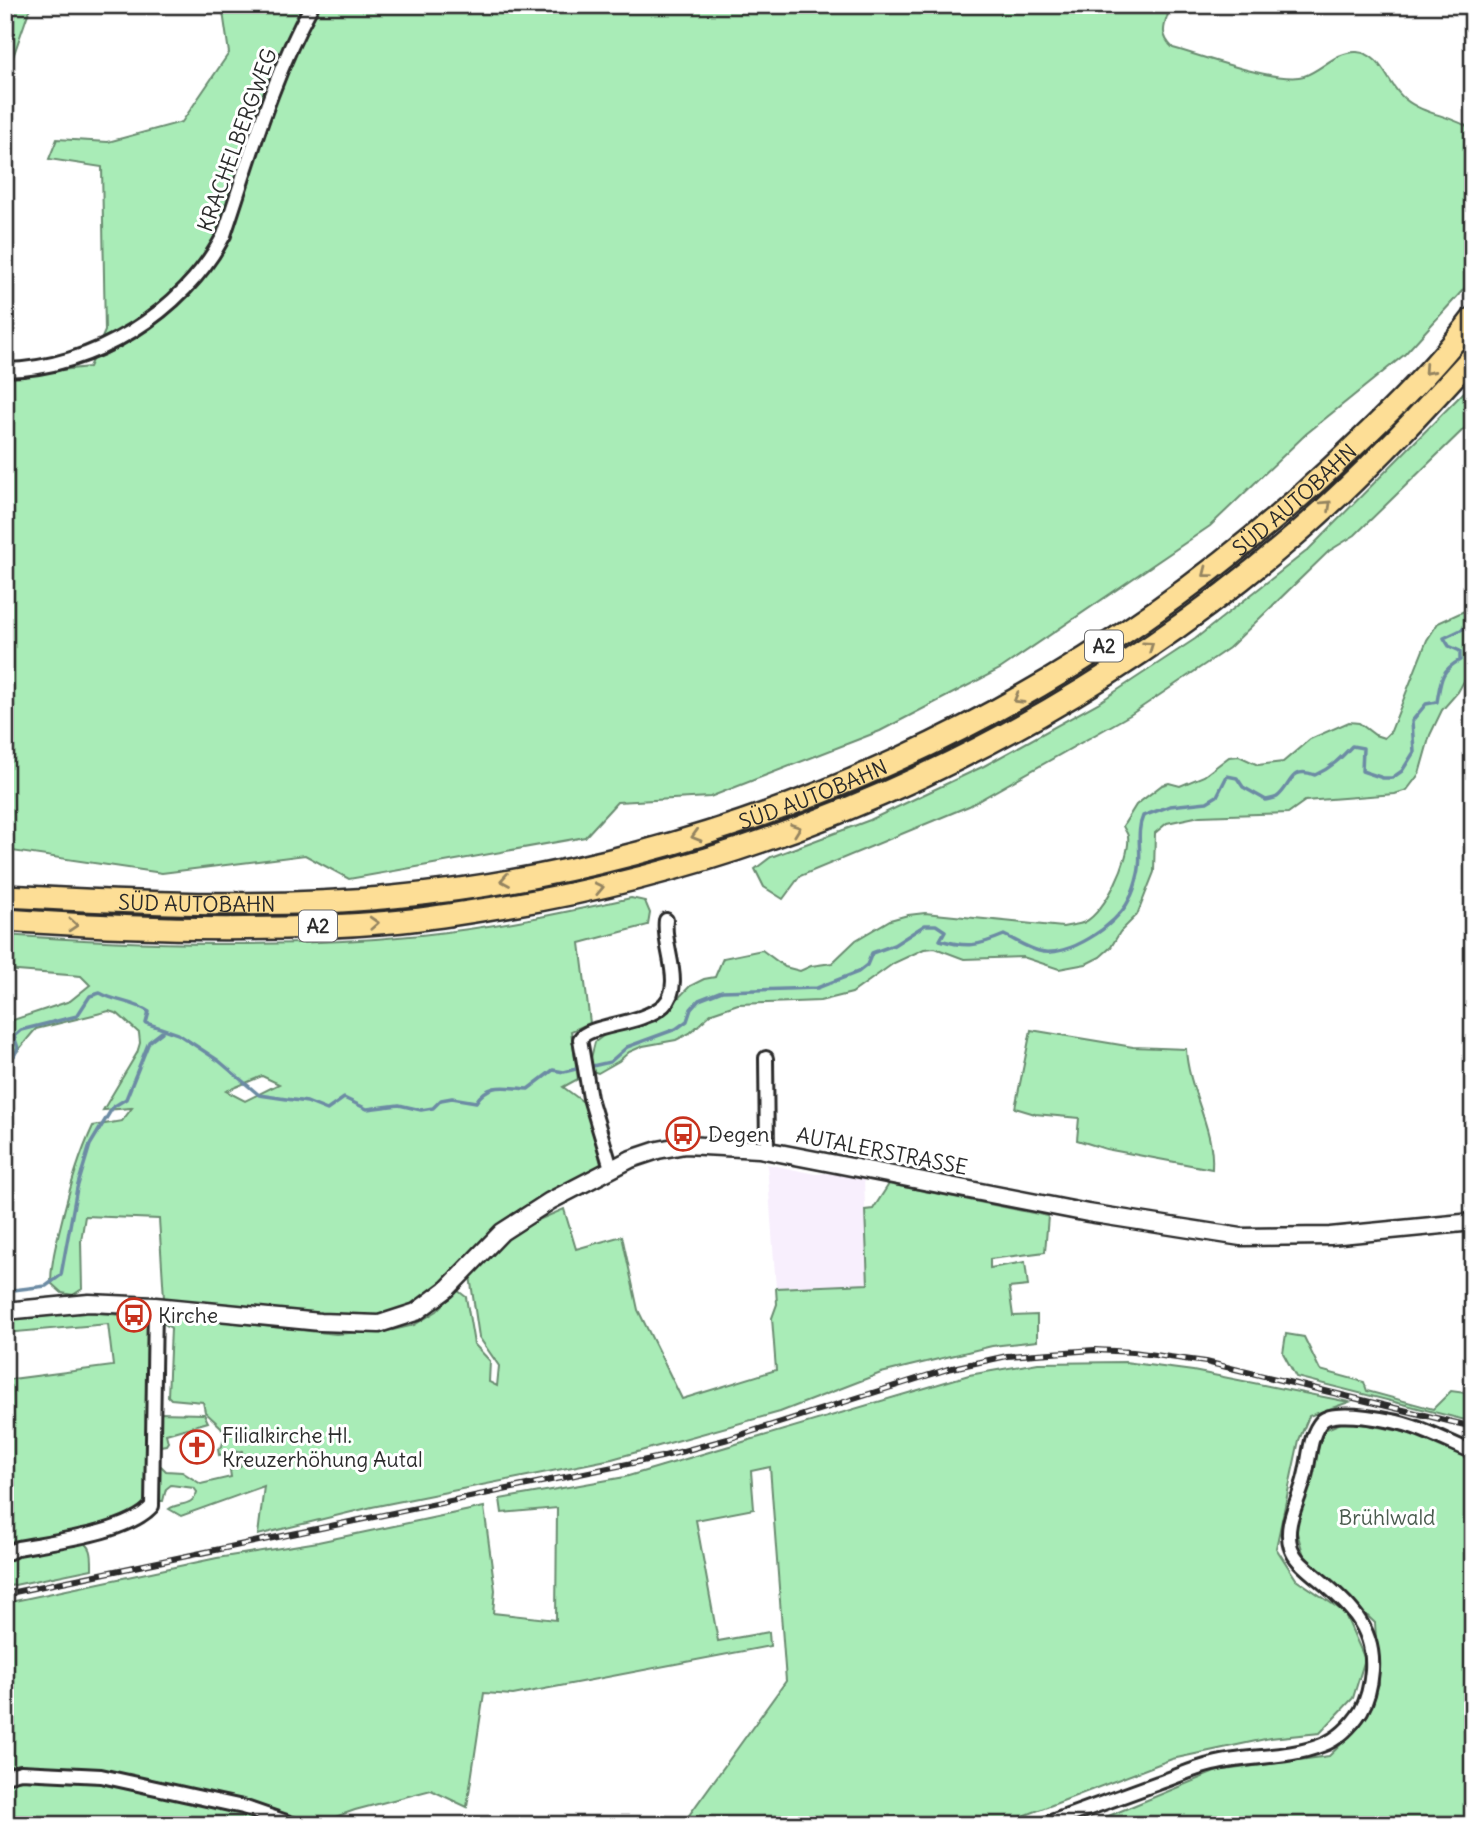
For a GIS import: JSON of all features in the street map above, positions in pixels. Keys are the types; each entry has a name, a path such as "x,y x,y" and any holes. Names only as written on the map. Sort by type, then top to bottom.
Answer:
{"highway":[{"name":"SÜD AUTOBAHN","path":"5,896 209,904 393,897 461,888 620,858 730,826 812,798 896,762 999,711 1102,648 1186,589 1279,517 1379,423 1473,318"},
{"name":"SÜD AUTOBAHN","path":"5,920 208,930 395,922 545,900 626,882 737,850 818,821 908,783 1010,733 1116,669 1203,608 1294,536 1398,439 1473,356"}],"main road":[{"name":"AUTALERSTRASSE","path":"5,1311 89,1303 155,1306 320,1322 379,1324 416,1312 447,1289 502,1232 550,1201 631,1159 685,1145 714,1145 767,1151 1088,1213 1247,1237 1296,1237 1473,1222"}],"street":[{"name":"KRACHELBERGWEG","path":"5,370 57,362 95,351 127,335 167,305 198,274 215,253 224,236 274,88 295,37 312,5"},
{"path":"611,1168 590,1098 580,1039 584,1033 622,1025 647,1016 669,998 673,981 665,933 666,920"},
{"path":"766,1058 767,1151"},
{"path":"5,1554 18,1548 123,1525 143,1516 152,1506 155,1306"},
{"path":"1043,1825 1212,1764 1302,1752 1326,1744 1346,1729 1362,1709 1371,1684 1373,1659 1368,1634 1338,1595 1299,1562 1291,1550 1288,1536 1305,1479 1314,1433 1324,1419 1335,1415 1349,1415 1413,1426 1473,1452"},
{"path":"5,1776 21,1772 101,1776 243,1807 295,1825"}],"shaded area":[{"path":"767,1164 815,1174 832,1173 864,1179 868,1284 776,1288"}],"green space":[{"path":"5,5 31,5 5,80"},
{"path":"222,5 1171,5 1164,33 1173,48 1259,73 1292,77 1311,73 1342,54 1366,54 1379,64 1405,99 1473,130 1473,279 1404,355 1306,434 1210,526 1000,669 880,731 710,797 617,802 585,837 349,879 305,855 162,873 5,850 5,376 89,367 105,331 102,167 49,159 57,139 108,142 182,122 229,53"},
{"path":"1473,383 1473,420 1355,535 1329,551 1229,648 1130,715 969,806 800,876 783,899 764,887 755,869 771,857 870,820 984,766 1098,703 1195,639 1308,550"},
{"path":"1473,607 1473,665 1458,692 1442,710 1430,735 1419,774 1407,790 1395,794 1305,801 1288,813 1200,816 1167,823 1155,833 1154,872 1137,915 1100,957 1086,964 1059,969 1023,957 964,959 935,948 924,949 894,963 852,993 820,1001 738,1004 712,1013 690,1033 676,1040 643,1046 598,1073 592,1071 591,1058 595,1042 611,1030 656,1021 690,986 715,977 723,958 762,950 785,967 800,971 811,966 832,963 856,940 890,920 925,913 1063,927 1085,922 1101,907 1115,884 1128,846 1128,836 1123,826 1136,805 1162,785 1169,783 1180,786 1204,776 1229,757 1239,756 1258,765 1283,762 1310,739 1349,722 1359,723 1384,738 1391,731 1427,640 1438,623"},
{"path":"631,898 645,901 650,913 648,925 580,943 590,1023 571,1031 578,1079 563,1087 586,1104 602,1168 434,1291 401,1311 375,1317 341,1318 164,1298 159,1219 85,1216 81,1241 82,1289 73,1295 62,1293 51,1283 54,1254 67,1199 93,1126 122,1121 132,1108 103,1110 137,1053 139,1033 118,1014 109,1011 36,1029 5,1063 7,1022 70,1001 90,985 81,976 5,970 5,935 213,944 369,939 448,932 527,920","holes":["262,1076 279,1084 245,1101 226,1091"]},
{"path":"1031,1030 1133,1047 1186,1049 1191,1080 1206,1124 1212,1169 1106,1149 1077,1140 1079,1118 1035,1114 1015,1108"},
{"path":"889,1184 1048,1216 1045,1252 990,1259 990,1268 1025,1262 1028,1286 1009,1288 1013,1316 1037,1315 1037,1341 992,1346 881,1373 780,1412 612,1459 372,1507 258,1535 264,1486 181,1516 169,1509 192,1500 197,1492 194,1488 171,1485 166,1489 163,1501 157,1501 157,1466 166,1471 182,1472 201,1484 231,1477 230,1470 240,1467 243,1459 242,1451 219,1455 218,1449 222,1446 225,1434 205,1412 203,1402 171,1399 168,1396 171,1328 163,1323 164,1320 174,1316 336,1334 393,1330 414,1325 437,1311 457,1290 466,1297 474,1344 490,1361 489,1382 497,1386 499,1366 479,1337 470,1276 501,1243 529,1224 564,1209 576,1249 622,1236 638,1310 682,1399 776,1370 772,1318 777,1304 776,1288 868,1284 865,1210 873,1209"},
{"path":"73,1311 147,1317 150,1327 146,1497 139,1507 127,1516 111,1522 25,1540 5,1549 5,1380 113,1366 108,1324 5,1333 5,1317"},
{"path":"1286,1334 1304,1337 1320,1370 1364,1382 1367,1391 1433,1409 1451,1391 1473,1394 1473,1422 1296,1377 1283,1353"},
{"path":"1125,1362 1193,1371 1349,1402 1309,1416 1299,1440 1276,1548 1296,1579 1344,1612 1365,1659 1353,1698 1320,1733 1270,1738 1172,1759 1000,1825 682,1825 786,1681 770,1467 751,1471 754,1509 696,1520 718,1641 769,1632 770,1646 513,1695 484,1693 467,1807 431,1790 324,1821 252,1817 256,1825 5,1825 5,1603 217,1558 318,1542 484,1507 495,1590 493,1613 556,1620 557,1508 502,1513 500,1499 625,1477 969,1375 1038,1363"},
{"path":"159,1413 204,1414 208,1422 166,1434 168,1442 160,1446"},
{"name":"Brühlwald","path":"1346,1421 1416,1434 1473,1460 1473,1825 1087,1825 1217,1771 1329,1756 1360,1726 1379,1684 1375,1623 1304,1556 1295,1526 1324,1430"},
{"path":"80,1540 90,1548 92,1569 5,1587 5,1559"}],"waterway":[{"path":"588,1067 610,1062 627,1047 676,1029 687,1021 691,1009 699,1000 722,991 817,988 858,972 867,965 872,953 894,945 925,925 936,925 945,931 940,940 965,945 987,942 1004,935 1039,951 1063,950 1077,945 1114,920 1130,897 1139,867 1143,816 1170,806 1207,802 1217,796 1227,776 1237,778 1243,787 1266,800 1277,797 1296,775 1315,775 1321,772 1335,763 1352,746 1363,748 1362,771 1383,778 1392,778 1402,771 1414,752 1412,721 1426,704 1437,702 1445,672 1460,660 1460,651 1449,646 1444,638 1465,628 1473,629"},
{"path":"5,1055 14,1056 18,1048 14,1036 21,1030 77,1016 90,996 100,993 149,1012 146,1023 178,1034 219,1061 259,1095 307,1102 327,1110 344,1098 367,1109 399,1105 421,1110 433,1108 441,1100 452,1098 476,1102 481,1095 493,1088 528,1089 553,1070 564,1072 580,1068"},
{"path":"5,1291 46,1286 61,1275 77,1188 90,1145 113,1107 126,1099 149,1042 162,1032"}],"railway":[{"path":"5,1594 661,1457 728,1439 948,1369 1007,1356 1095,1350 1206,1362 1473,1427"}],"place":[{"name":"Degen","path":"683,1134"},
{"name":"Kirche","path":"134,1315"},
{"name":"Filialkirche Hl. Kreuzerhöhung Autal","path":"197,1447"}]}
